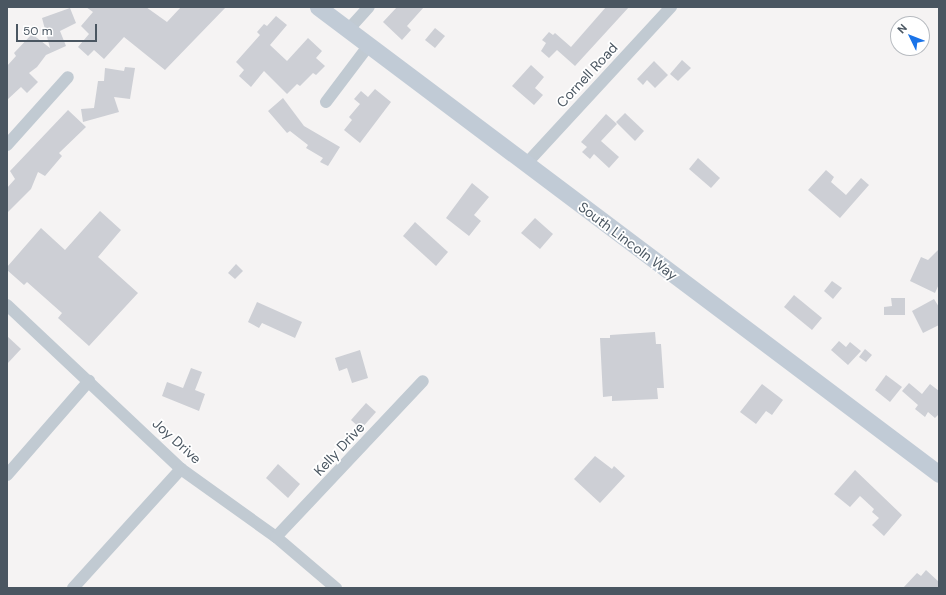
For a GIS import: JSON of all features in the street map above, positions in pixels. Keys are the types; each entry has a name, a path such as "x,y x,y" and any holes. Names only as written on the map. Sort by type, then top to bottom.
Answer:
{"main road":[{"name":"South Lincoln Way","path":"318,7 939,474"}],"street":[{"path":"348,30 369,7"},
{"name":"Cornell Road","path":"526,164 671,7"},
{"path":"326,102 369,45"},
{"path":"7,145 68,77"},
{"name":"Joy Drive","path":"7,305 181,469 276,537 336,588"},
{"path":"7,475 89,381"},
{"name":"Kelly Drive","path":"276,537 424,382"},
{"path":"73,588 181,469"}],"building":[{"path":"86,7 146,7 167,22 181,7 226,7 165,70 124,37 104,59 94,50 88,56 78,47 89,34 81,26 93,12"},
{"path":"397,7 424,7 407,26 411,30 402,40 383,22"},
{"path":"606,7 629,7 575,66 557,50 549,58 541,51 546,43 542,40 549,32 553,35 555,33 571,47"},
{"path":"70,8 76,23 60,31 66,46 46,55 37,67 29,73 38,82 27,93 21,87 7,100 7,66 16,56 14,53 32,34 50,48 42,18"},
{"path":"276,16 287,25 270,45 287,61 308,38 322,51 316,58 325,66 316,75 313,73 300,86 297,84 287,94 264,71 251,87 239,76 244,70 236,62 260,35 257,32 264,24 267,26"},
{"path":"435,28 445,36 435,48 425,40"},
{"path":"682,60 691,68 678,81 670,74"},
{"path":"654,61 668,75 655,88 647,80 643,85 637,79"},
{"path":"531,65 544,77 535,88 543,95 534,105 512,86"},
{"path":"125,67 135,68 130,99 114,97 119,112 83,122 81,109 94,108 98,81 104,81 105,68 124,71"},
{"path":"375,89 391,102 360,143 344,130 352,120 349,117 360,104 354,99 361,91 368,97"},
{"path":"283,98 304,126 340,147 328,166 320,162 323,158 306,148 308,145 290,131 287,133 268,111"},
{"path":"68,110 86,127 59,153 62,156 45,176 38,172 31,189 7,213 7,188 15,179 10,171"},
{"path":"625,113 644,131 635,141 616,122"},
{"path":"606,114 617,124 601,141 619,157 609,168 594,154 590,159 582,152 587,147 581,142"},
{"path":"698,158 720,178 711,188 689,169"},
{"path":"826,170 834,177 831,182 846,195 861,178 869,185 840,218 808,190"},
{"path":"472,183 489,197 474,215 481,221 469,236 446,218"},
{"path":"100,211 121,230 98,257 138,293 89,346 58,318 62,313 27,282 24,285 7,270 7,267 41,228 65,250"},
{"path":"535,218 553,234 540,249 521,233"},
{"path":"415,222 448,252 436,266 403,236"},
{"path":"939,249 939,284 935,293 910,281 921,257 928,260"},
{"path":"236,264 243,271 235,279 228,273"},
{"path":"832,281 842,288 833,299 824,291"},
{"path":"794,295 822,318 812,330 784,307"},
{"path":"891,298 905,298 905,315 884,315 884,307 892,306"},
{"path":"934,299 939,307 939,325 923,333 912,311"},
{"path":"257,302 302,322 295,338 262,323 259,328 248,322"},
{"path":"655,332 656,344 661,344 664,388 657,388 658,399 612,401 612,396 603,397 600,338 610,338 610,335"},
{"path":"7,336 21,349 7,364"},
{"path":"839,341 846,347 850,342 861,351 848,365 831,350"},
{"path":"865,349 872,355 866,362 859,357"},
{"path":"360,350 368,378 352,383 347,368 339,371 335,358"},
{"path":"191,368 202,372 195,390 205,394 199,411 162,396 167,382 183,388"},
{"path":"886,375 902,387 890,402 875,390"},
{"path":"909,383 922,394 930,384 939,391 939,414 935,418 928,412 925,417 915,409 918,405 902,391"},
{"path":"762,384 783,400 772,415 766,411 756,424 740,412"},
{"path":"366,403 376,412 361,429 351,420"},
{"path":"595,456 612,469 614,466 625,476 600,503 574,479"},
{"path":"278,464 300,484 288,498 266,478"},
{"path":"855,470 902,515 884,536 872,525 879,518 872,512 874,509 860,496 850,507 834,494"},
{"path":"926,570 939,582 939,588 903,588 917,573 921,576"}]}
